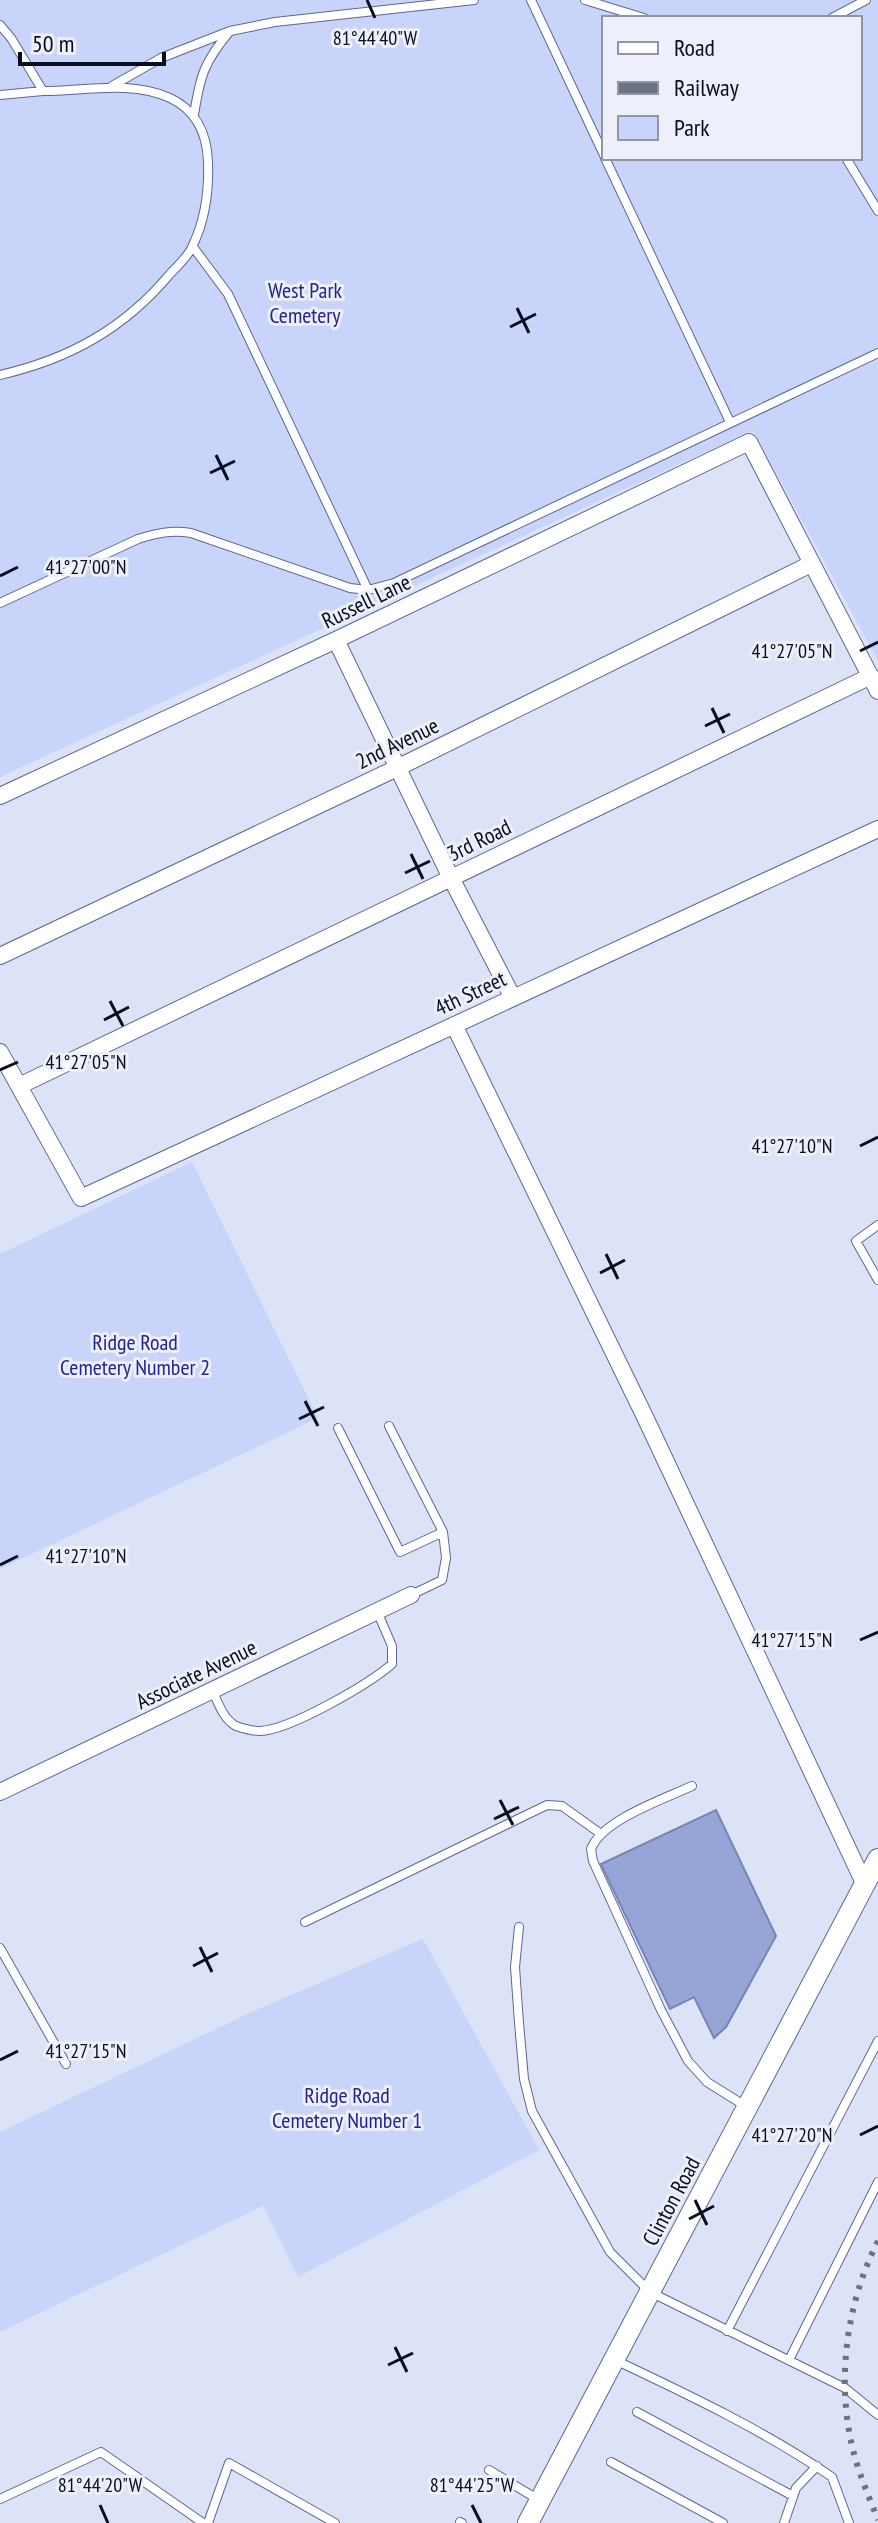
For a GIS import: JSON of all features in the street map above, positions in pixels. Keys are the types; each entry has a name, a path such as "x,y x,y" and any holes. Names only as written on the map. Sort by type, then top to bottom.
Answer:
{"street":[{"name":"Russell Lane","path":"0,796 336,640 749,442 811,564"},
{"path":"811,564 874,684"},
{"name":"2nd Avenue","path":"0,956 397,768 811,564"},
{"path":"336,640 512,996"},
{"name":"3rd Road","path":"19,1086 451,878 874,684"},
{"name":"4th Street","path":"19,1086 81,1198 878,829"},
{"path":"454,1025 645,1417 865,1885"},
{"path":"0,1052 19,1086"},
{"name":"Associate Avenue","path":"0,1792 411,1595"},
{"name":"Clinton Road","path":"528,2523 878,1859"}],"lane":[{"path":"108,88 161,58 230,31 275,22 474,0"},
{"path":"531,0 602,150"},
{"path":"585,0 637,16"},
{"path":"836,16 866,0"},
{"path":"0,25 43,91"},
{"path":"194,115 200,77 214,50 230,31"},
{"path":"0,95 108,88 143,90 171,98 194,115 208,143 209,191 193,247 150,297 94,339 62,357 0,375"},
{"path":"607,160 730,422"},
{"path":"847,160 878,211"},
{"path":"193,247 228,294 368,590"},
{"path":"0,603 138,539 159,532 175,531 191,533 350,588 368,590 394,583 878,353"},
{"path":"878,1225 856,1241 878,1280"},
{"path":"389,1426 443,1532 446,1558 442,1580 411,1595"},
{"path":"338,1428 400,1552 443,1532"},
{"path":"212,1690 226,1718 236,1726 259,1731 284,1725 376,1678 392,1664 392,1646 377,1611"},
{"path":"692,1786 621,1820 601,1834 591,1849 593,1861 688,2061 707,2082 748,2107"},
{"path":"305,1922 547,1805 562,1806 601,1834"},
{"path":"519,1927 515,1967 524,2079 532,2111 610,2252 650,2292 845,2388 878,2415"},
{"path":"0,1948 66,2064"},
{"path":"727,2331 878,2041"},
{"path":"869,2058 878,2062"},
{"path":"789,2360 878,2182"},
{"path":"614,2360 668,2385 817,2466 832,2477 849,2523"},
{"path":"637,2412 793,2496"},
{"path":"0,2499 101,2452 205,2523 229,2463 335,2523"},
{"path":"611,2462 723,2523"},
{"path":"784,2523 796,2488 817,2466"},
{"path":"489,2470 540,2500"}],"green space":[{"name":"West Park Cemetery","path":"0,0 878,0 878,661 753,430 0,777"},
{"name":"Ridge Road Cemetery Number 2","path":"192,1162 318,1418 0,1569 0,1254"},
{"name":"Ridge Road Cemetery Number 1","path":"423,1939 539,2150 298,2277 263,2206 0,2332 0,2132 258,2009"}],"building":[{"path":"716,1810 776,1936 726,2027 714,2038 694,1997 670,2009 601,1864"}],"railway":[{"path":"878,2241 858,2291 847,2343 845,2370 845,2397 853,2450 878,2520"}]}
